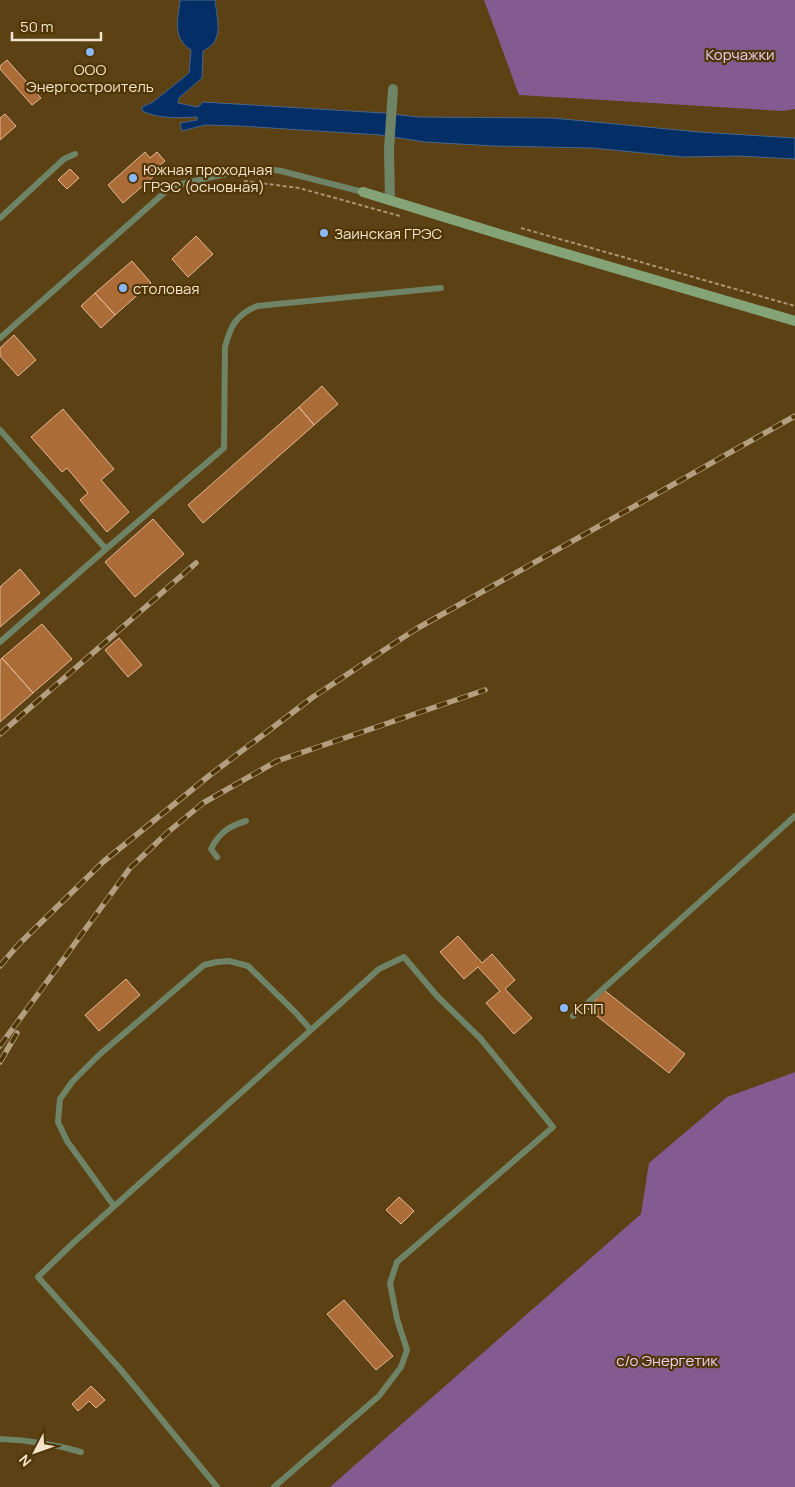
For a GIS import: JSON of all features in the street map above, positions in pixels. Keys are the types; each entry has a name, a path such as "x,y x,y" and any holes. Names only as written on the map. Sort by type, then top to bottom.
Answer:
{"street":[{"path":"390,200 389,148 393,90"},
{"path":"363,192 795,321"}],"lane":[{"path":"0,218 64,159 75,154"},
{"path":"0,338 172,186 222,174 266,169 281,171 363,192"},
{"path":"0,642 224,448 225,347 237,319 246,311 258,306 441,288"},
{"path":"0,430 106,549"},
{"path":"573,1016 795,816"},
{"path":"217,857 211,849 216,839 223,831 246,821"},
{"path":"217,1487 121,1370 38,1276 379,969 404,957 437,996 480,1038 553,1127 397,1262 390,1283 397,1318 407,1350 401,1367 379,1396 274,1487"},
{"path":"114,1206 67,1142 58,1122 60,1098 72,1082 99,1055 204,965 217,962 229,961 248,966 311,1030"},
{"path":"0,1439 58,1445 81,1452"}],"green space":[{"name":"Корчажки","path":"484,0 795,0 795,109 783,111 519,95"},
{"name":"с/о Энергетик","path":"795,1072 795,1487 330,1487 641,1214 649,1163 727,1097"}],"water":[{"path":"180,0 215,0 218,29 214,42 203,51 202,78 179,98 178,103 198,107 203,102 384,113 418,117 553,118 699,132 795,138 795,159 739,156 683,157 593,148 494,146 425,142 380,135 240,126 205,125 182,131 180,123 197,120 197,117 162,117 142,111 142,107 153,102 189,73 191,50 181,40 178,28"}],"building":[{"path":"7,60 41,98 32,105 0,69 0,66"},
{"path":"5,114 16,126 0,140 0,118"},
{"name":"Южная проходная ГРЭС (основная)","path":"145,152 150,158 157,152 165,161 158,167 161,170 123,203 108,185"},
{"path":"70,169 79,178 67,189 58,180"},
{"path":"196,236 213,254 188,277 172,259"},
{"name":"столовая","path":"132,261 151,283 115,315 95,293"},
{"path":"95,293 115,315 101,328 81,306"},
{"path":"14,335 36,360 18,376 0,356 0,348"},
{"path":"322,386 338,404 314,425 299,407"},
{"path":"299,407 314,425 203,523 188,505"},
{"path":"63,409 114,469 101,480 129,512 107,532 80,500 88,493 67,468 62,472 31,437"},
{"path":"153,519 184,554 135,597 105,562"},
{"path":"20,569 40,593 0,627 0,587"},
{"path":"42,624 72,659 33,693 2,658"},
{"path":"119,638 142,665 128,677 105,650"},
{"path":"2,658 33,693 0,722 0,660"},
{"path":"458,936 482,963 492,954 515,980 505,989 532,1018 514,1034 486,1003 500,991 478,967 464,979 440,952"},
{"path":"126,979 140,995 99,1031 85,1015"},
{"path":"604,990 685,1054 669,1073 588,1009"},
{"name":"КПП","path":"564,1002 569,1009 564,1013 559,1007"},
{"path":"399,1197 414,1211 401,1224 386,1210"},
{"path":"344,1300 393,1356 376,1370 327,1314"},
{"path":"91,1386 105,1400 96,1408 89,1401 78,1411 72,1404"}],"railway":[{"path":"0,966 18,945 103,862 210,775 313,697 416,629 795,416"},
{"path":"0,734 196,563"},
{"path":"0,1046 130,868 168,832 203,803 277,761 485,690"},
{"path":"0,1062 17,1033"}],"place":[{"name":"ООО Энергостроитель","path":"90,52"},
{"name":"Южная проходная ГРЭС (основная)","path":"133,178"},
{"name":"Заинская ГРЭС","path":"324,233"},
{"name":"столовая","path":"123,288"},
{"name":"КПП","path":"564,1008"}]}
